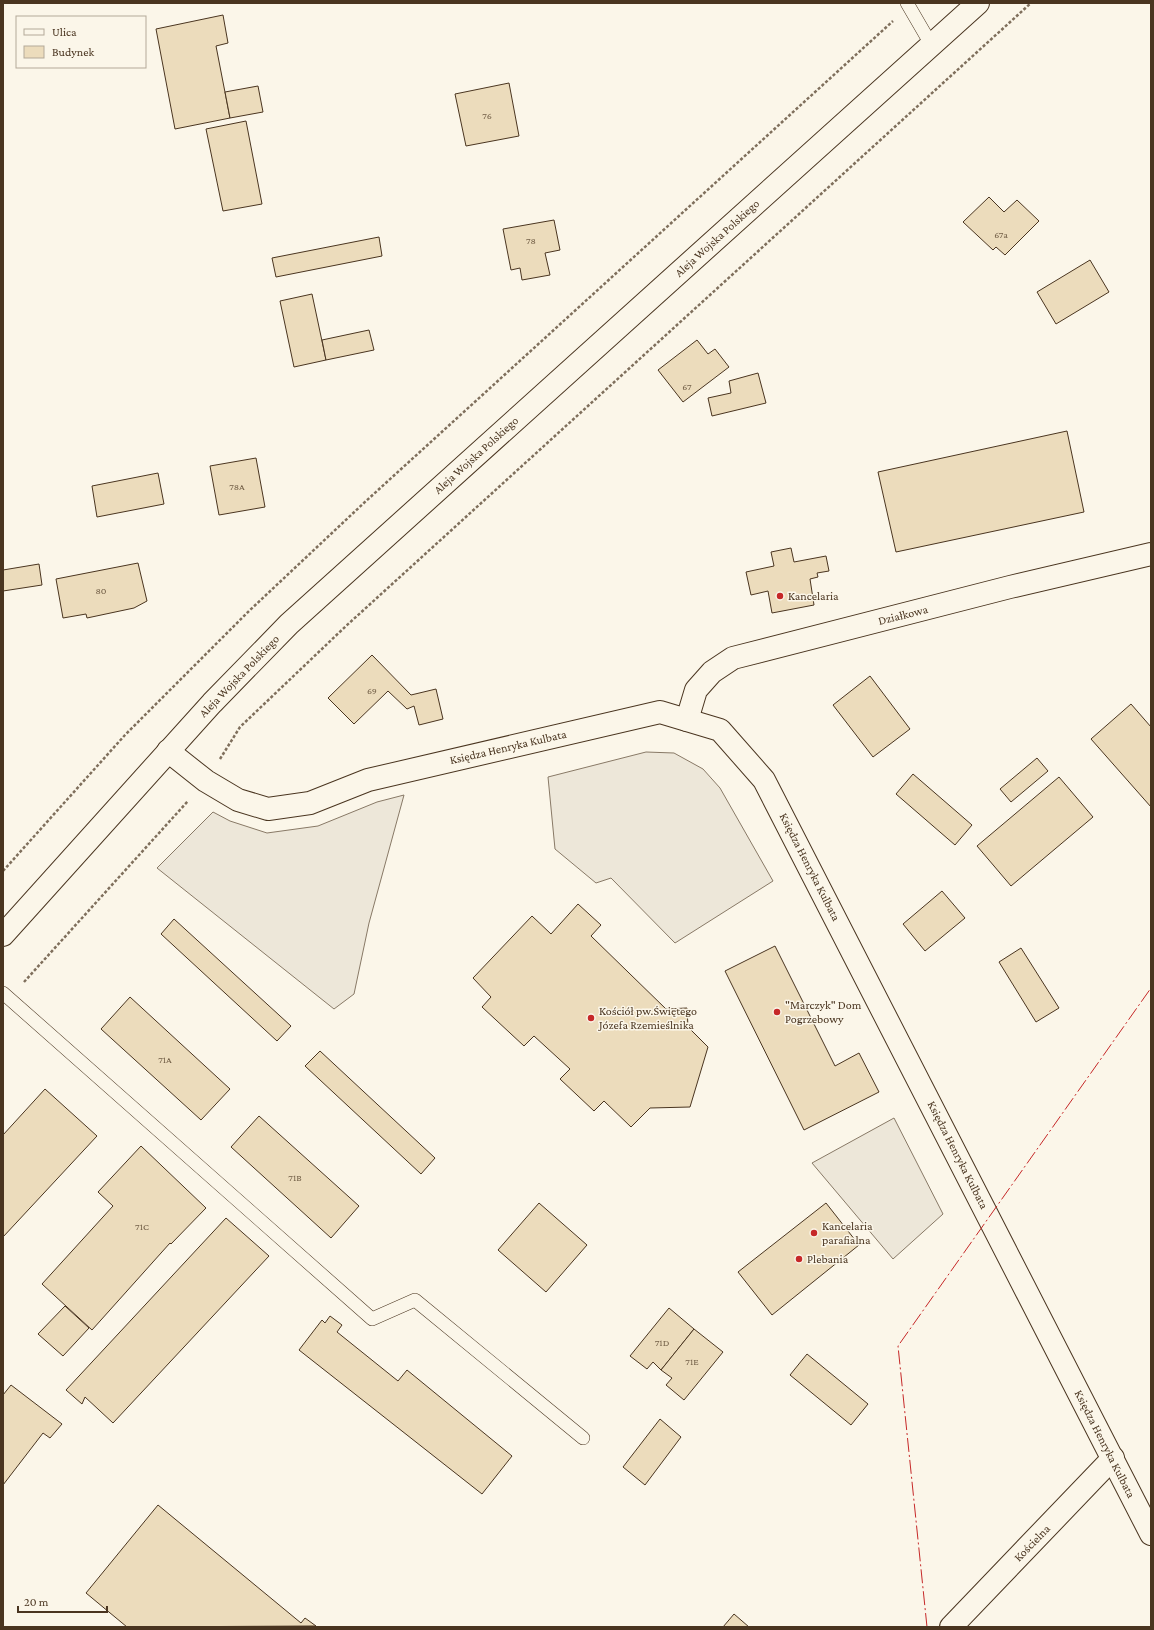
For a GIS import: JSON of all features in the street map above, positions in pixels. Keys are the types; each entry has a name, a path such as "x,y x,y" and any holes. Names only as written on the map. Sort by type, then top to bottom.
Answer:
{"street":[{"name":"Aleja Wojska Polskiego","path":"3,935 168,751 289,624 978,3"},
{"name":"Działkowa","path":"687,720 696,690 712,672 733,658 1010,587 1151,554"},
{"name":"Księdza Henryka Kulbata","path":"168,751 206,781 238,800 268,809 310,803 368,780 660,712 720,730 764,780 1151,1534"},
{"name":"Kościelna","path":"951,1627 1113,1458"}],"lane":[{"path":"908,5 932,46"},
{"path":"6,996 372,1319 415,1300 583,1438"}],"path":[{"path":"6,996 206,781 240,727 346,626 1031,3"},
{"path":"3,871 125,735 249,611 366,501 908,5"}],"shaded area":[{"path":"646,752 674,753 703,769 720,788 773,881 675,943 611,878 596,883 555,849 548,777"},
{"path":"404,795 369,923 354,994 334,1009 157,868 213,812 230,821 267,833 318,826 377,802"},
{"path":"894,1118 943,1214 893,1259 812,1163"}],"building":[{"path":"223,15 228,43 216,46 230,118 175,129 156,29"},
{"path":"509,83 519,136 466,146 455,94"},
{"path":"258,86 263,112 230,118 225,92"},
{"path":"246,121 262,204 223,211 206,129"},
{"path":"989,197 1004,212 1017,200 1039,221 1005,255 996,247 993,250 963,222"},
{"path":"554,220 560,250 545,253 550,275 522,280 520,268 511,270 503,229"},
{"path":"379,237 382,256 276,277 272,258"},
{"path":"1090,260 1109,292 1056,324 1037,292"},
{"path":"312,294 326,360 294,367 280,301"},
{"path":"369,330 374,350 326,360 322,340"},
{"path":"697,340 708,354 715,349 729,367 683,402 658,370"},
{"path":"758,373 766,403 712,416 708,398 731,393 729,381"},
{"path":"1067,431 1084,512 896,552 878,472"},
{"path":"256,458 265,507 219,515 210,466"},
{"path":"158,473 164,504 97,517 92,486"},
{"path":"791,548 794,562 826,556 829,571 817,573 818,577 810,579 814,605 772,613 768,591 751,595 746,572 774,566 771,552"},
{"path":"138,563 147,601 134,608 87,618 86,614 63,618 56,579"},
{"path":"39,564 42,585 3,591 3,570"},
{"path":"372,655 411,695 436,689 443,719 419,725 414,706 407,709 388,691 354,724 328,698"},
{"path":"870,676 910,729 873,757 833,705"},
{"path":"1131,704 1151,727 1151,807 1091,739"},
{"path":"1037,758 1048,771 1011,802 1000,789"},
{"path":"913,774 972,825 955,845 896,794"},
{"path":"1059,777 1093,817 1011,886 977,846"},
{"path":"942,891 965,918 925,951 903,924"},
{"name":"Kościół pw.Świętego Józefa Rzemieślnika","path":"578,904 601,925 591,936 666,1009 687,1008 688,1027 708,1047 690,1107 650,1108 631,1127 604,1101 594,1111 560,1079 570,1069 534,1036 524,1046 482,1007 491,997 473,978 532,916 551,934"},
{"path":"174,919 291,1026 277,1041 161,934"},
{"name":"\"Marczyk\" Dom Pogrzebowy","path":"775,946 835,1066 859,1053 879,1092 804,1130 725,971"},
{"path":"1021,948 1059,1008 1036,1022 999,962"},
{"path":"130,997 230,1089 201,1120 101,1029"},
{"path":"320,1051 435,1158 421,1174 305,1066"},
{"path":"45,1089 97,1136 3,1237 3,1135"},
{"path":"259,1116 359,1206 331,1238 231,1147"},
{"path":"141,1146 206,1208 171,1244 170,1243 92,1330 42,1284 113,1206 98,1192"},
{"path":"539,1203 587,1245 546,1292 498,1250"},
{"name":"Plebania","path":"826,1203 859,1245 772,1315 738,1272"},
{"path":"226,1218 269,1256 113,1423 85,1397 82,1404 66,1390"},
{"path":"65,1306 89,1328 63,1356 38,1334"},
{"path":"669,1308 694,1329 661,1370 653,1362 647,1369 630,1356"},
{"path":"330,1316 342,1325 337,1332 398,1381 407,1370 512,1456 482,1494 299,1350 322,1320 325,1323"},
{"path":"694,1329 723,1352 684,1400 666,1385 672,1378 661,1370"},
{"path":"807,1354 868,1404 851,1425 790,1375"},
{"path":"11,1385 62,1424 50,1438 43,1433 3,1485 3,1395"},
{"path":"660,1419 681,1437 645,1485 623,1467"},
{"path":"158,1505 301,1623 305,1618 316,1626 127,1627 86,1593"},
{"path":"734,1614 749,1627 723,1627"}],"power":[{"path":"927,1627 898,1346 1151,988"}],"place":[{"name":"Kancelaria","path":"780,596"},
{"name":"\"Marczyk\" Dom Pogrzebowy","path":"777,1012"},
{"name":"Kościół pw.Świętego Józefa Rzemieślnika","path":"591,1018"},
{"name":"Kancelaria parafialna","path":"814,1233"},
{"name":"Plebania","path":"799,1259"}]}
